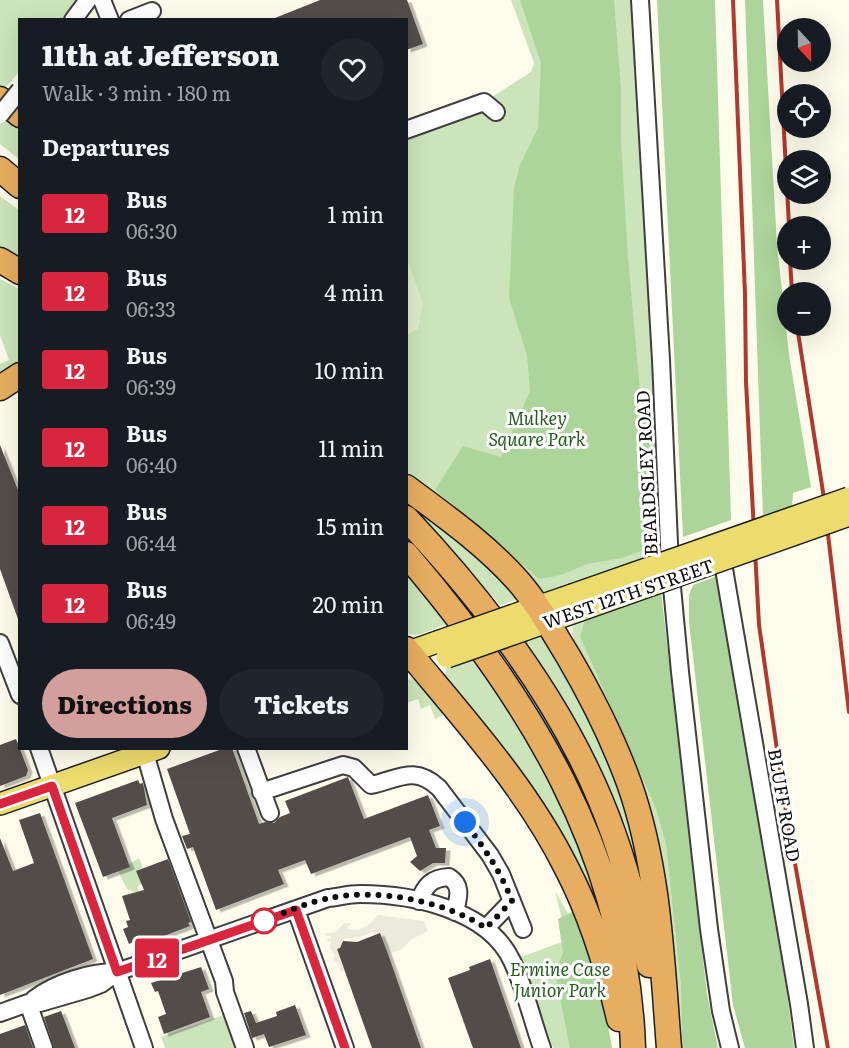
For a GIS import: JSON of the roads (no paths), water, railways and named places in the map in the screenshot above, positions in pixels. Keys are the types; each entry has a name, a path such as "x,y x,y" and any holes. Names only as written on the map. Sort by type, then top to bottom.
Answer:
{"highway":[{"path":"0,99 18,112"},
{"path":"0,169 18,184"},
{"path":"0,183 18,195"},
{"path":"0,260 18,272"},
{"path":"0,268 18,272"},
{"path":"0,388 18,376"},
{"path":"408,489 487,550 517,580 543,614 587,687 609,733 630,785 649,860 659,927 669,1048"},
{"path":"408,520 442,556 499,629 554,710 586,769 615,837 637,908 663,1048"},
{"path":"408,556 454,611 519,702 554,761 579,812 602,873 616,924 629,989 633,1021 633,1048"},
{"path":"410,658 525,799 567,868 598,940 626,1048"}],"main road":[{"name":"WEST 12TH STREET","path":"575,603 849,498"},
{"name":"WEST 12TH STREET","path":"410,658 442,650 575,603 849,515"},
{"path":"0,804 152,751"}],"street":[{"path":"74,18 88,0"},
{"path":"102,0 109,18"},
{"name":"BEARDSLEY ROAD","path":"640,0 661,360 670,570 709,929 721,1011 730,1048"},
{"path":"134,18 152,11"},
{"path":"0,115 18,92"},
{"path":"408,129 484,102 496,112"},
{"path":"670,570 849,508"},
{"name":"BLUFF ROAD","path":"724,569 805,1048"},
{"path":"0,643 18,692"},
{"path":"40,750 144,1048"},
{"path":"247,750 270,813"},
{"path":"152,751 164,819 200,911 245,1048"},
{"path":"261,792 343,765 354,768 371,785 409,774 431,782 439,788 490,855 501,874 522,929"},
{"path":"419,902 424,887 429,882 449,877 454,879 459,888 458,913"},
{"path":"0,1013 28,1003 45,991 90,975 117,972 328,898 359,894 419,902 458,913 486,928 495,936 512,960 542,1048"},
{"path":"486,928 512,901"},
{"path":"296,910 345,1048"},
{"path":"28,1003 44,1048"}],"railway":[{"path":"733,0 745,294 746,382 759,625 787,819 828,1048"},
{"path":"777,0 788,216"},
{"path":"791,270 791,282"},
{"path":"799,336 823,492 849,712"}],"park label":[{"name":"Mulkey Square Park","path":"537,427"},
{"name":"Ermine Case Junior Park","path":"560,978"}]}
